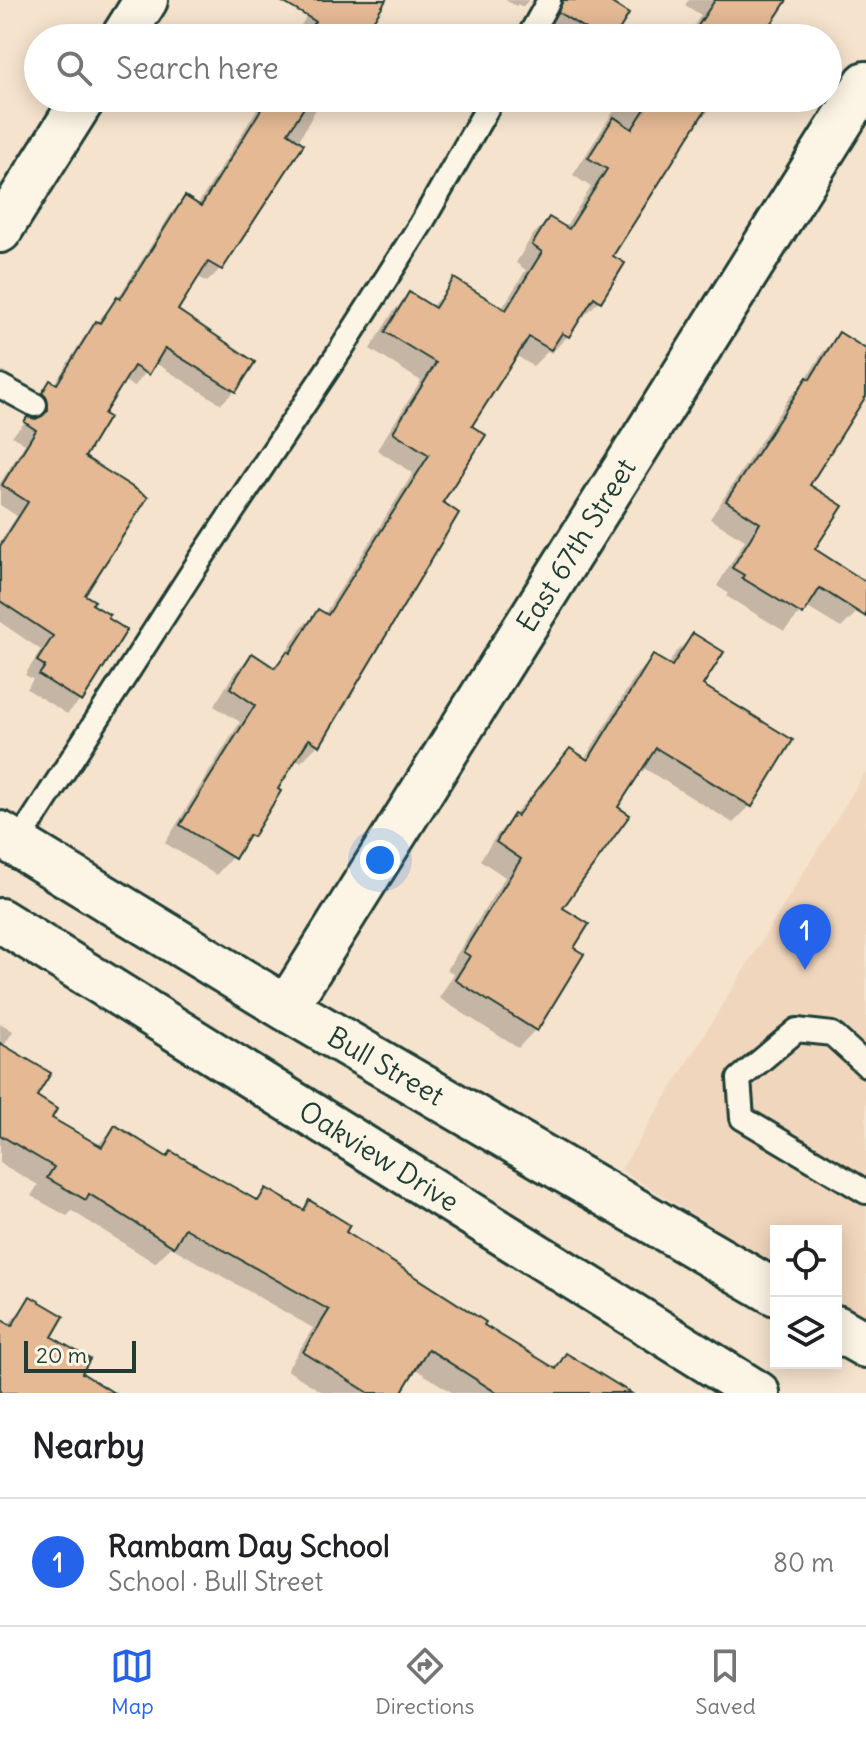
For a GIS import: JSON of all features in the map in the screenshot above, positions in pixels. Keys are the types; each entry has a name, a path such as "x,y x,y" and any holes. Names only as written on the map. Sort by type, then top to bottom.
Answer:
{"street":[{"path":"131,24 146,0"},
{"name":"East 67th Street","path":"286,1008 866,83"},
{"path":"0,231 75,112"},
{"name":"Bull Street","path":"8,839 286,1008 770,1290"},
{"name":"Oakview Drive","path":"0,920 758,1393"},
{"path":"842,1331 866,1345"}],"lane":[{"path":"536,24 549,0"},
{"path":"8,839 349,338 421,224 485,112"},
{"path":"0,386 35,405"},
{"path":"866,1065 832,1034 797,1030 739,1079 742,1118 866,1192"}],"shaded area":[{"path":"866,771 866,1321 842,1306 842,1225 770,1225 770,1262 621,1170"}],"building":[{"path":"279,0 386,0 371,24 313,24 315,21"},
{"path":"563,0 607,0 629,14 623,24 577,24 558,12"},
{"path":"715,0 787,0 771,24 699,24"},
{"path":"259,112 301,112 288,133 304,144 222,270 208,262 178,310 255,362 236,392 165,348 149,375 134,366 104,414 109,417 85,457 148,497 85,595 95,601 92,604 110,615 108,618 127,630 82,702 39,675 45,666 37,661 53,636 0,601 0,546 28,502 2,485 36,430 24,422 27,417 36,419 48,411 47,398 42,393 50,380 57,384 96,321 100,323 117,297 120,299 185,196 201,206"},
{"path":"643,112 704,112 613,256 625,263 601,302 594,297 569,337 562,333 551,350 529,337 472,426 486,435 443,502 459,513 320,746 309,739 253,837 249,835 235,859 180,825 255,705 230,688 252,653 275,668 287,651 290,653 318,609 328,615 429,455 393,432 436,363 385,332 409,292 435,308 454,278 506,310 542,252 532,245 549,217 569,229 607,169 588,158 614,117 632,129"},
{"path":"839,332 866,349 866,396 810,485 843,506 815,549 866,582 866,617 820,588 803,615 742,578 744,575 732,568 760,523 726,501"},
{"path":"693,633 724,652 703,685 793,740 752,807 656,748 618,807 630,815 563,908 589,924 574,948 584,954 537,1031 455,980 470,956 463,952 521,859 496,842 514,814 517,816 570,748 588,760 653,655 672,666"},
{"path":"0,1043 51,1073 37,1096 57,1109 52,1118 102,1147 115,1125 167,1157 171,1151 258,1201 266,1188 304,1210 309,1200 350,1225 346,1232 486,1322 484,1325 556,1369 566,1353 631,1393 497,1393 428,1349 401,1393 369,1393 303,1352 329,1310 185,1228 174,1247 89,1194 86,1200 47,1178 54,1167 0,1135"},
{"path":"30,1296 64,1316 52,1337 90,1359 82,1373 114,1393 0,1393 0,1319 12,1326"}],"place":[{"name":"Rambam Day School","path":"805,970"}]}
